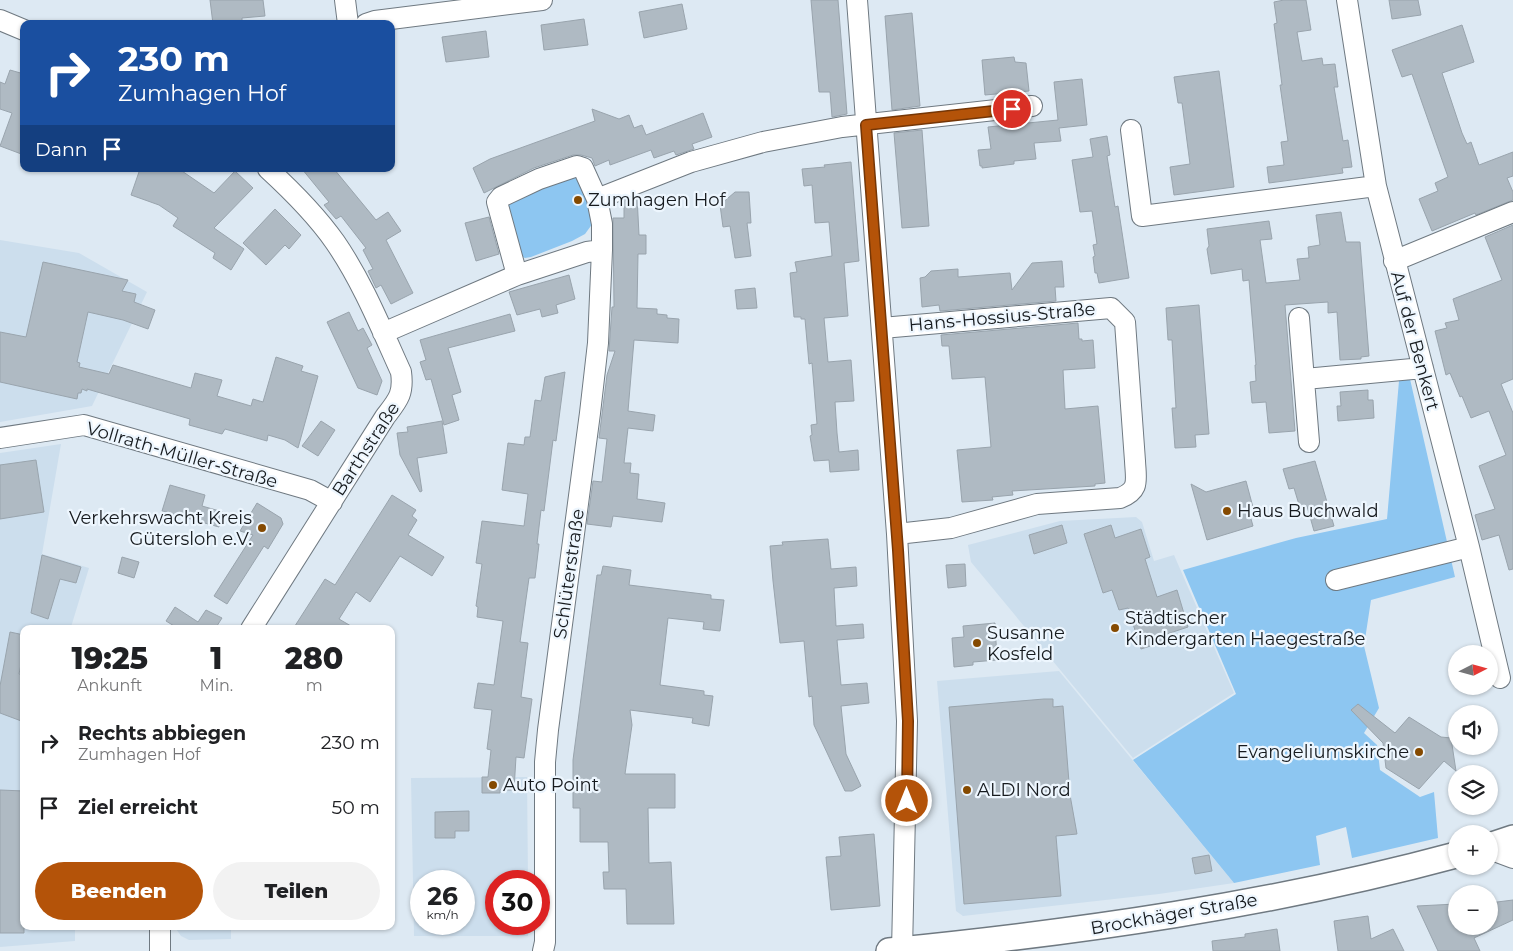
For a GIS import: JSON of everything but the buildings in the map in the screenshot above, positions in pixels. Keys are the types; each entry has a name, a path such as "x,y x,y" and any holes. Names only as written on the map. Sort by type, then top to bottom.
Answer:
{"main road":[{"path":"1498,844 1513,838"},
{"name":"Brockhäger Straße","path":"898,951 1109,926 1295,894 1448,857"}],"street":[{"path":"345,0 348,20"},
{"path":"383,20 542,0"},
{"path":"857,0 882,328 908,721 898,951"},
{"name":"Auf der Benkert","path":"1347,0 1376,186 1469,547 1500,678"},
{"path":"0,20 20,28"},
{"path":"517,275 497,202 501,197 577,166 583,168 596,199 691,162 763,142 842,127 1032,106"},
{"path":"1131,130 1142,216 1376,186"},
{"name":"Barthstraße","path":"254,625 400,397 403,386 401,372 383,333 336,243 316,217 271,172"},
{"name":"Schlüterstraße","path":"543,951 545,942 545,762 598,343 602,224 596,199"},
{"path":"1394,261 1513,212"},
{"path":"383,333 517,275 587,252 602,250"},
{"name":"Hans-Hossius-Straße","path":"882,328 1111,308 1125,322 1136,461 1136,483 1131,494 1120,498 1038,504 951,528 896,534"},
{"path":"1299,318 1309,442"},
{"path":"1305,379 1423,368"},
{"name":"Vollrath-Müller-Straße","path":"0,438 84,425 310,490 332,502"},
{"path":"1336,580 1469,547"},
{"path":"1498,851 1513,858"},
{"path":"160,930 160,951"}],"shaded area":[{"path":"575,174 588,200 593,223 585,234 572,241 531,257 525,258 521,256 505,205 507,199"},
{"path":"0,240 79,253 147,292 92,406 0,422"},
{"path":"1410,379 1455,577 1371,600 1364,646 1379,708 1364,733 1377,745 1380,770 1420,797 1434,792 1438,838 1352,858 1346,827 1316,836 1320,865 1234,883 1133,760 1236,694 1183,570 1296,538 1387,519 1399,381"},
{"path":"61,444 42,554 89,568 72,625 20,625 20,930 75,930 75,941 0,947 0,453"},
{"name":"Städtischer Kindergarten Haegestraße","path":"1136,517 1142,522 1154,561 1174,555 1234,693 1133,758 971,562 968,545 1060,521"},
{"path":"1059,671 1234,883 1159,894 963,916 956,911 937,681"},
{"path":"527,777 528,870 485,870 485,935 528,936 414,936 475,935 475,870 413,870 411,778"},
{"path":"177,930 231,930 231,939 189,940 181,936"}],"place":[{"name":"Zumhagen Hof","path":"578,200"},
{"name":"Haus Buchwald","path":"1227,511"},
{"name":"Verkehrswacht Kreis Gütersloh e.V.","path":"262,528"},
{"name":"Städtischer Kindergarten Haegestraße","path":"1115,628"},
{"name":"Susanne Kosfeld","path":"977,643"},
{"name":"Evangeliumskirche","path":"1419,752"},
{"name":"Auto Point","path":"493,785"},
{"name":"ALDI Nord","path":"967,790"}],"route":[{"path":"907,801 908,721 898,550 866,125 1012,109"}]}
